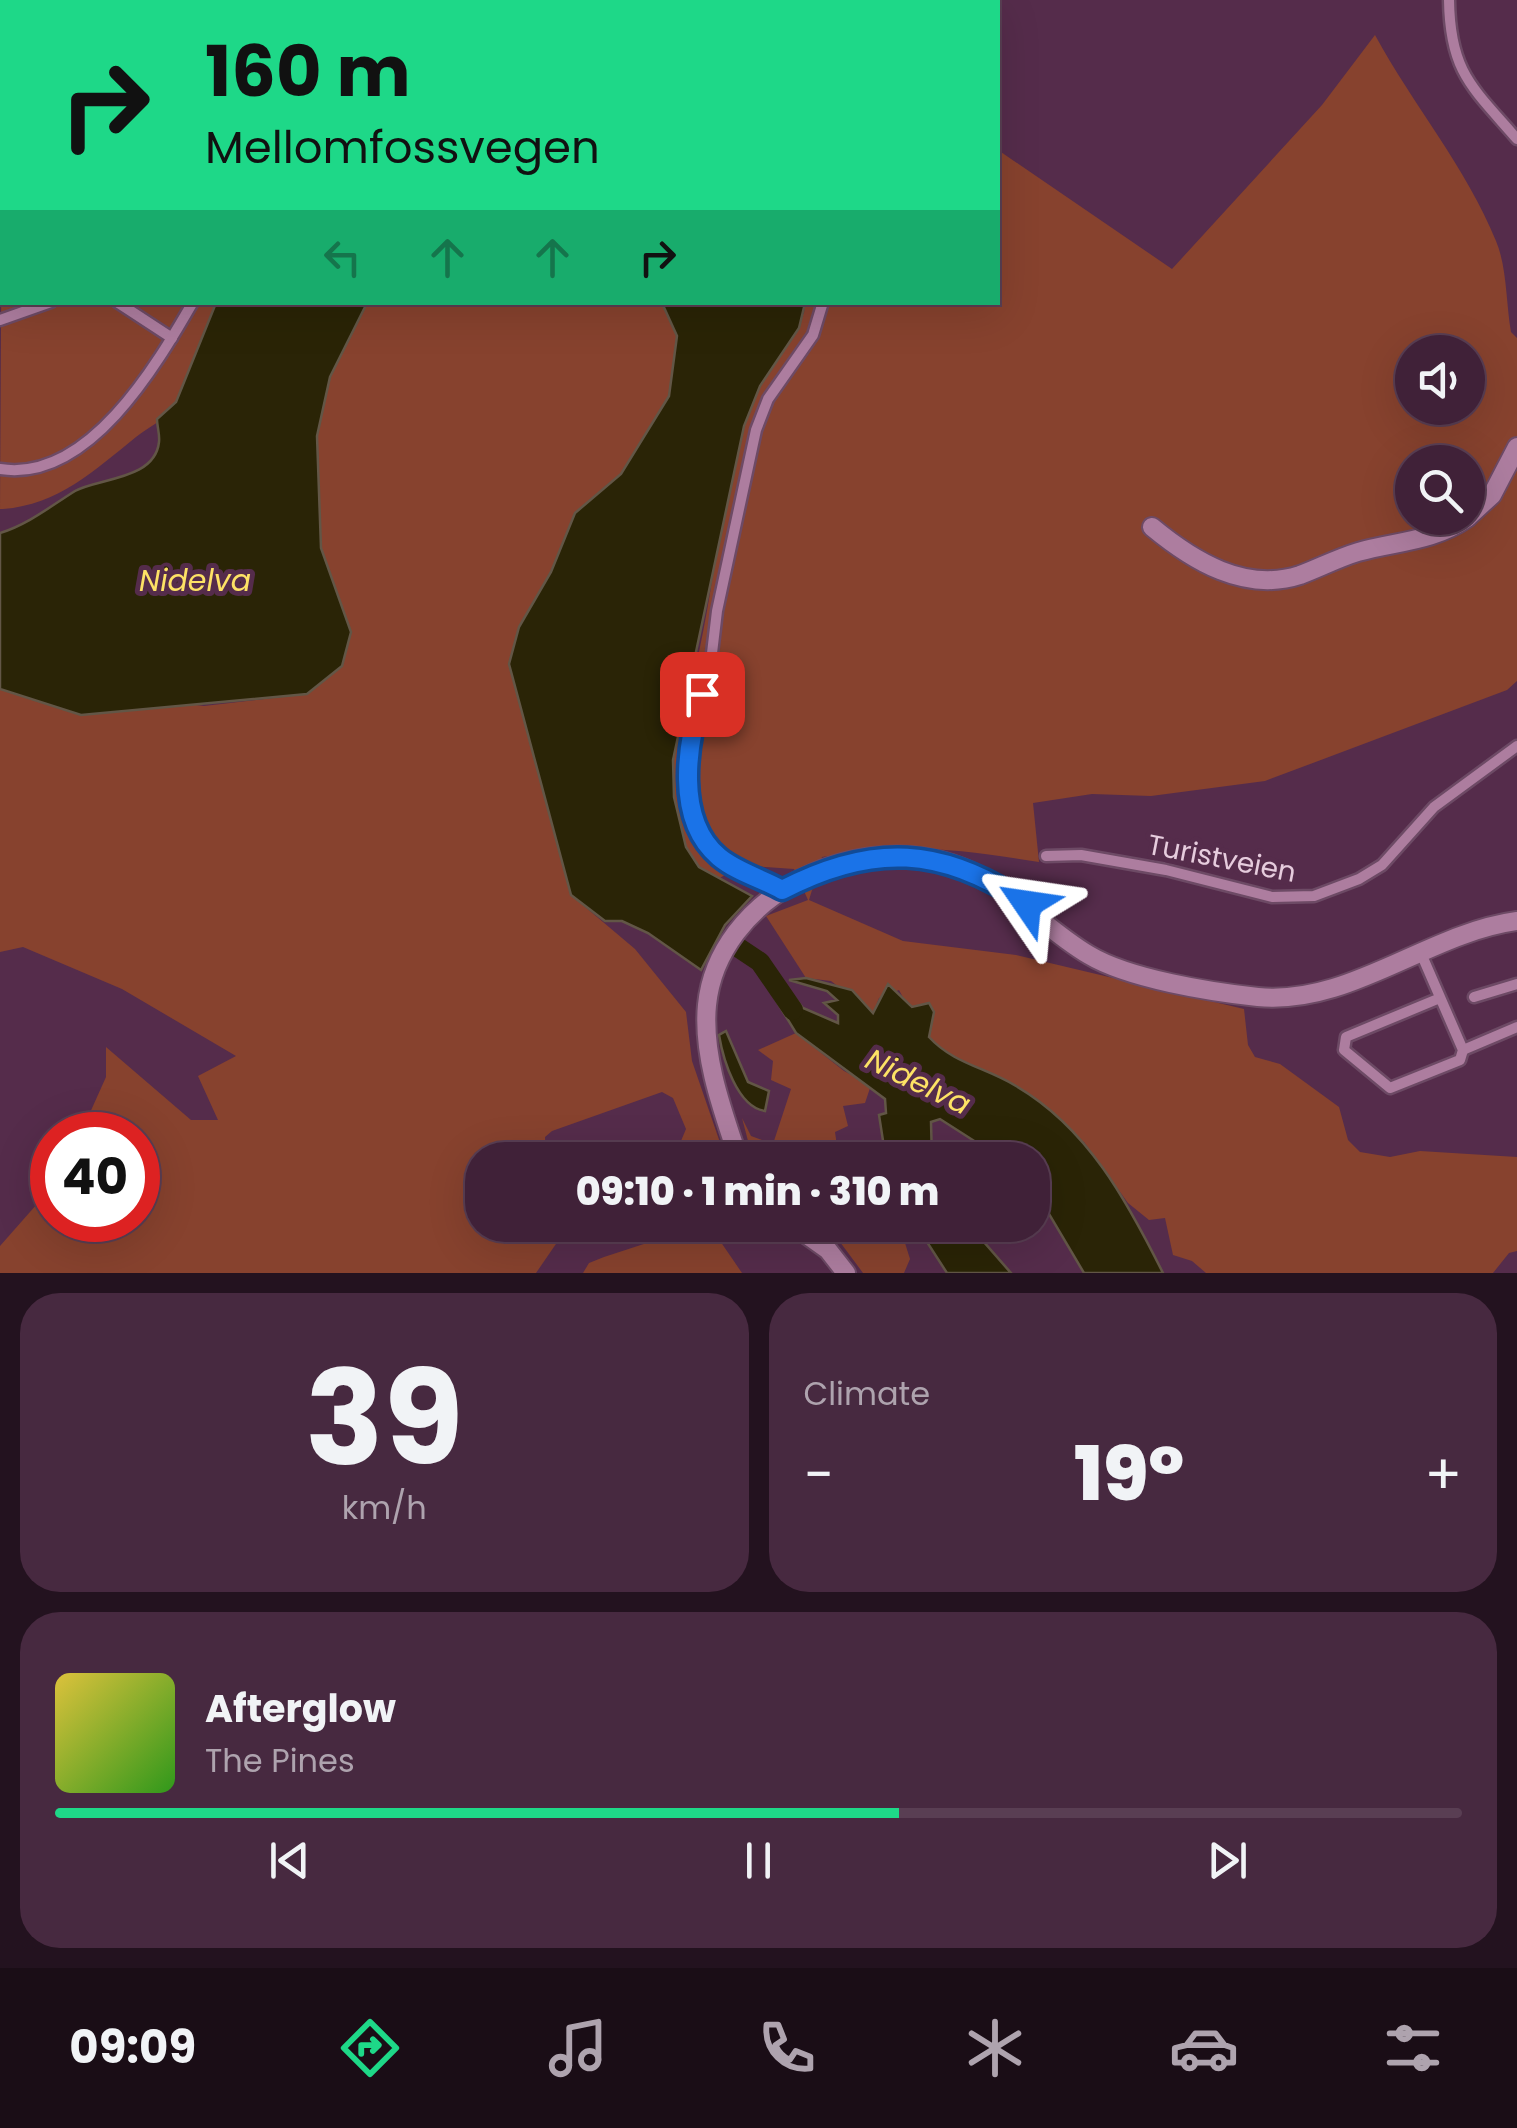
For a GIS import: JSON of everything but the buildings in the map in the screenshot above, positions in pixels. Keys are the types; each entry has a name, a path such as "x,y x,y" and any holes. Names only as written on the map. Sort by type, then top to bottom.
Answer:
{"street":[{"path":"1449,0 1451,46 1457,62 1517,139"},
{"path":"0,320 42,305"},
{"path":"122,305 172,338"},
{"path":"0,469 20,471 50,463 103,427 132,398 191,305"},
{"path":"782,890 730,864 710,848 693,810 688,757 710,670 717,611 756,430 768,399 812,334 822,305"},
{"path":"1485,501 1517,448"},
{"path":"1152,526 1187,554 1238,578 1277,579 1360,552 1422,541 1433,535"},
{"name":"Turistveien","path":"1046,856 1082,856 1146,866 1272,897 1314,896 1359,879 1382,865 1434,807 1517,746"},
{"path":"734,1142 708,1041 712,980 732,938 760,906 782,890 837,866 878,857 950,863 1010,893 1101,961 1262,997 1312,994 1420,952 1517,921"},
{"path":"1420,952 1463,1050 1460,1060 1395,1088 1385,1084 1342,1045 1346,1037 1440,998"},
{"path":"1474,997 1517,984"},
{"path":"1463,1050 1517,1027"},
{"path":"817,1242 846,1273"}],"shaded area":[{"path":"1375,35 1470,187 1500,251 1511,332 1517,338 1517,681 1507,690 1265,781 1151,796 1092,794 1033,803 1039,862 930,849 822,857 809,900 903,941 1016,955 1244,1009 1248,1045 1255,1057 1280,1064 1339,1107 1348,1140 1360,1152 1390,1157 1420,1151 1517,1157 1517,1251 1509,1253 1493,1273 1206,1273 1192,1261 1173,1255 1165,1218 1149,1220 1128,1203 1084,1142 941,1049 929,1037 933,1018 906,1003 899,990 879,998 873,1013 831,981 806,978 766,916 808,900 794,869 740,865 720,878 706,872 686,848 674,797 676,736 700,647 733,465 755,395 804,313 805,305 1000,305 1000,151 1172,269 1322,105"},
{"path":"1,305 215,305 176,403 167,414 75,484 41,501 0,509"},
{"path":"366,305 663,305 677,336 669,396 621,474 575,513 551,572 519,627 549,810 571,895 635,949 686,1012 692,1061 720,1142 681,1142 686,1129 673,1098 662,1092 552,1131 545,1142 465,1142 465,1242 557,1242 536,1273 0,1273 0,1246 30,1212 30,1242 160,1242 160,1112 90,1112 106,1077 106,1047 191,1120 218,1120 198,1076 236,1056 122,989 23,947 0,952 0,681 204,706 307,694 351,632 321,548 317,436 330,377"},
{"path":"796,1033 844,1071 871,1085 865,1103 843,1106 848,1126 835,1132 836,1142 774,1142 791,1089 771,1080 773,1061 758,1050"},
{"path":"742,1118 751,1136 768,1142 748,1142"},
{"path":"650,1242 721,1242 742,1273 583,1273 589,1263"},
{"path":"840,1242 905,1243 910,1259 904,1273 863,1273"}],"water":[{"name":"Nidelva","path":"215,305 366,305 330,377 317,436 321,548 351,632 342,666 307,694 81,715 0,689 0,533 75,491 124,476 147,464 159,442 157,419 176,402"},
{"path":"663,305 805,305 799,328 760,386 744,426 673,760 674,797 686,847 699,867 752,896 725,925 701,970 648,933 622,921 605,921 571,895 509,664 519,627 551,572 575,513 621,474 669,396 677,336"},
{"name":"Nidelva","path":"806,978 852,990 873,1013 888,984 912,1007 929,1003 934,1012 929,1037 959,1059 1042,1103 1085,1145 1120,1193 1163,1273 1084,1273 1050,1216 1050,1142 976,1142 940,1119 931,1122 932,1142 883,1142 879,1115 886,1113 885,1099 796,1033 774,997 776,987 791,993 803,1008 838,1023 838,1015 824,1003 837,1000 827,991 789,980"},
{"path":"726,1031 748,1082 769,1091 765,1111 747,1101 733,1080 719,1035"},
{"path":"927,1242 984,1242 1011,1273 947,1273"}],"waterway":[{"name":"Nidelva","path":"739,948 760,962 793,1010"}],"route":[{"path":"702,694 688,757 690,794 703,837 730,864 782,890 854,861 902,856 930,859 950,863 988,880 1027,904"}]}
